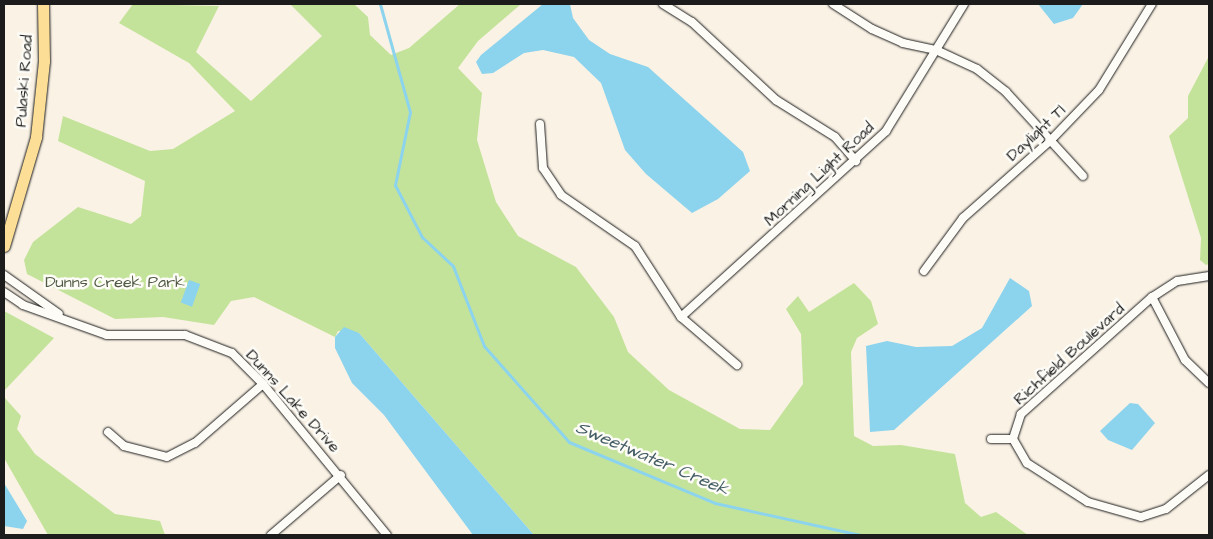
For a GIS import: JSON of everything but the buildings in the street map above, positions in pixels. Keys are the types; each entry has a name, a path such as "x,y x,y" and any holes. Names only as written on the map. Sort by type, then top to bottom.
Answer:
{"main road":[{"name":"Pulaski Road","path":"4,246 36,137 44,61 42,4"}],"street":[{"path":"663,4 692,22 776,100 834,137 856,161"},
{"path":"833,4 872,29 903,43 936,50 977,69 1006,92 1083,176"},
{"name":"Morning Light Road","path":"681,317 856,161 886,131 964,4"},
{"name":"Daylight Tl","path":"924,270 963,218 1051,140 1099,90 1152,4"},
{"path":"540,124 540,152 550,182 561,195 635,246 681,317 736,365"},
{"path":"4,275 63,317"},
{"name":"Richfield Boulevard","path":"1013,439 1021,414 1152,297 1177,281 1209,276"},
{"path":"4,292 24,305 63,317"},
{"path":"1152,297 1185,360 1209,383"},
{"name":"Dunns Lake Drive","path":"63,317 107,335 185,336 210,342 240,359 341,475 387,535"},
{"path":"108,432 124,446 167,457 195,443 263,384"},
{"path":"991,439 1013,439 1027,463 1088,502 1141,517 1166,509 1209,475"},
{"path":"271,535 341,475"}],"green space":[{"name":"Dunns Creek Park","path":"133,4 219,6 196,52 251,101 322,36 290,4 354,4 368,17 370,35 391,55 409,48 460,4 521,4 478,41 458,68 482,93 477,140 496,202 518,236 576,267 614,317 628,352 669,390 740,429 770,430 803,384 801,334 786,309 798,296 809,312 854,283 871,301 878,324 857,338 851,352 854,436 873,446 901,445 955,454 965,503 981,517 996,512 1028,535 534,535 359,333 338,331 335,337 254,297 231,301 214,325 163,317 115,319 27,274 24,260 33,242 78,207 131,224 141,216 145,181 58,141 63,116 150,151 173,149 235,111 189,63 119,23"},
{"path":"1209,56 1209,264 1206,265 1200,260 1201,238 1169,136 1188,118 1188,96"},
{"path":"4,311 54,338 4,391"},
{"path":"4,397 21,416 17,429 35,454 115,514 160,521 165,535 48,535 4,458"}],"water":[{"path":"543,4 570,4 573,18 589,40 610,54 648,67 743,152 750,171 718,199 692,213 646,174 625,150 601,83 574,57 543,50 524,53 493,73 482,74 476,62 481,55"},
{"path":"1038,4 1083,4 1073,18 1054,24"},
{"path":"1010,278 1029,291 1032,306 894,430 870,432 866,346 887,341 916,347 952,346 982,328"},
{"path":"189,280 200,284 192,307 181,303"},
{"path":"344,327 359,333 534,535 473,535 384,415 352,383 335,348 335,337"},
{"path":"1130,403 1138,404 1155,423 1132,450 1108,440 1100,431"},
{"path":"4,483 27,521 23,529 4,526"}],"waterway":[{"name":"Sweetwater Creek","path":"380,4 410,112 395,185 422,237 453,266 484,346 569,442 715,503 861,535"}]}
